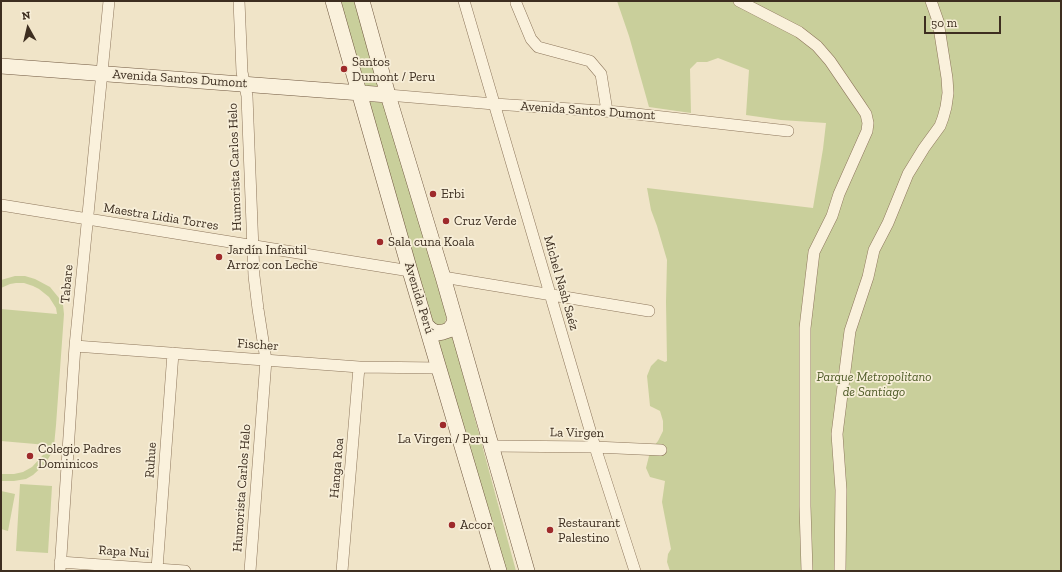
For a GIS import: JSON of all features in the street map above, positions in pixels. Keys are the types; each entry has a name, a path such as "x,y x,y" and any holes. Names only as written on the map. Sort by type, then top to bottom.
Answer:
{"main road":[{"name":"Avenida Perú","path":"333,1 410,271 500,571"},
{"path":"362,1 527,571"},
{"name":"Avenida Santos Dumont","path":"1,66 388,95"},
{"path":"427,326 437,333 443,332 449,330 455,319"}],"street":[{"name":"Tabare","path":"60,566 75,346 109,1"},
{"name":"Humorista Carlos Helo","path":"239,1 242,72 246,96 257,303 266,360 250,571"},
{"name":"Michel Nash Saéz","path":"464,1 595,447 635,571"},
{"path":"739,1 799,32 816,46 830,61 860,105 866,114 868,123 867,131 832,216 814,252 805,328 804,506 807,571"},
{"path":"840,571 841,490 837,431 850,332 868,277 874,250 888,223 908,174 940,126 946,107 948,94 947,78 938,21 931,1"},
{"path":"516,3 531,39 538,47 590,60 601,74 607,111"},
{"name":"Avenida Santos Dumont","path":"388,95 494,104 607,111 788,131"},
{"name":"Maestra Lidia Torres","path":"1,205 410,271"},
{"path":"443,277 649,311"},
{"name":"Fischer","path":"75,346 359,367 440,368"},
{"name":"Ruhue","path":"157,569 173,353"},
{"name":"Hanga Roa","path":"342,571 359,367"},
{"name":"La Virgen","path":"491,446 595,447 661,450"},
{"name":"Rapa Nui","path":"60,566 185,571"}],"green space":[{"path":"339,1 356,1 381,90 364,88"},
{"name":"Parque Metropolitano de Santiago","path":"617,1 1061,1 1061,571 670,571 667,562 668,554 671,549 662,502 665,481 650,477 646,468 653,447 663,431 663,421 660,411 650,406 647,376 651,366 658,359 665,362 667,361 667,260 651,210 647,188 813,208 826,123 781,120 746,115 749,70 718,58 707,62 697,62 690,69 691,113 649,107 629,36"},
{"path":"367,101 384,103 447,316 444,325 437,326 429,320"},
{"path":"15,276 25,276 35,279 50,287 63,305 64,314 56,425 54,446 51,454 45,464 26,479 1,481 1,474 23,472 32,467 43,455 47,445 1,441 1,309 57,314 56,308 49,297 33,286 24,283 16,283 1,288 1,280"},
{"path":"451,330 516,571 501,571 434,334"},
{"path":"20,484 52,486 48,553 16,551"},
{"path":"1,491 15,494 8,531 1,529"}],"place":[{"name":"Santos Dumont / Peru","path":"344,69"},
{"name":"Erbi","path":"433,194"},
{"name":"Cruz Verde","path":"446,221"},
{"name":"Sala cuna Koala","path":"380,242"},
{"name":"Jardín Infantil Arroz con Leche","path":"219,257"},
{"name":"La Virgen / Peru","path":"443,425"},
{"name":"Colegio Padres Dominicos","path":"30,456"},
{"name":"Accor","path":"452,525"},
{"name":"Restaurant Palestino","path":"550,530"}]}
